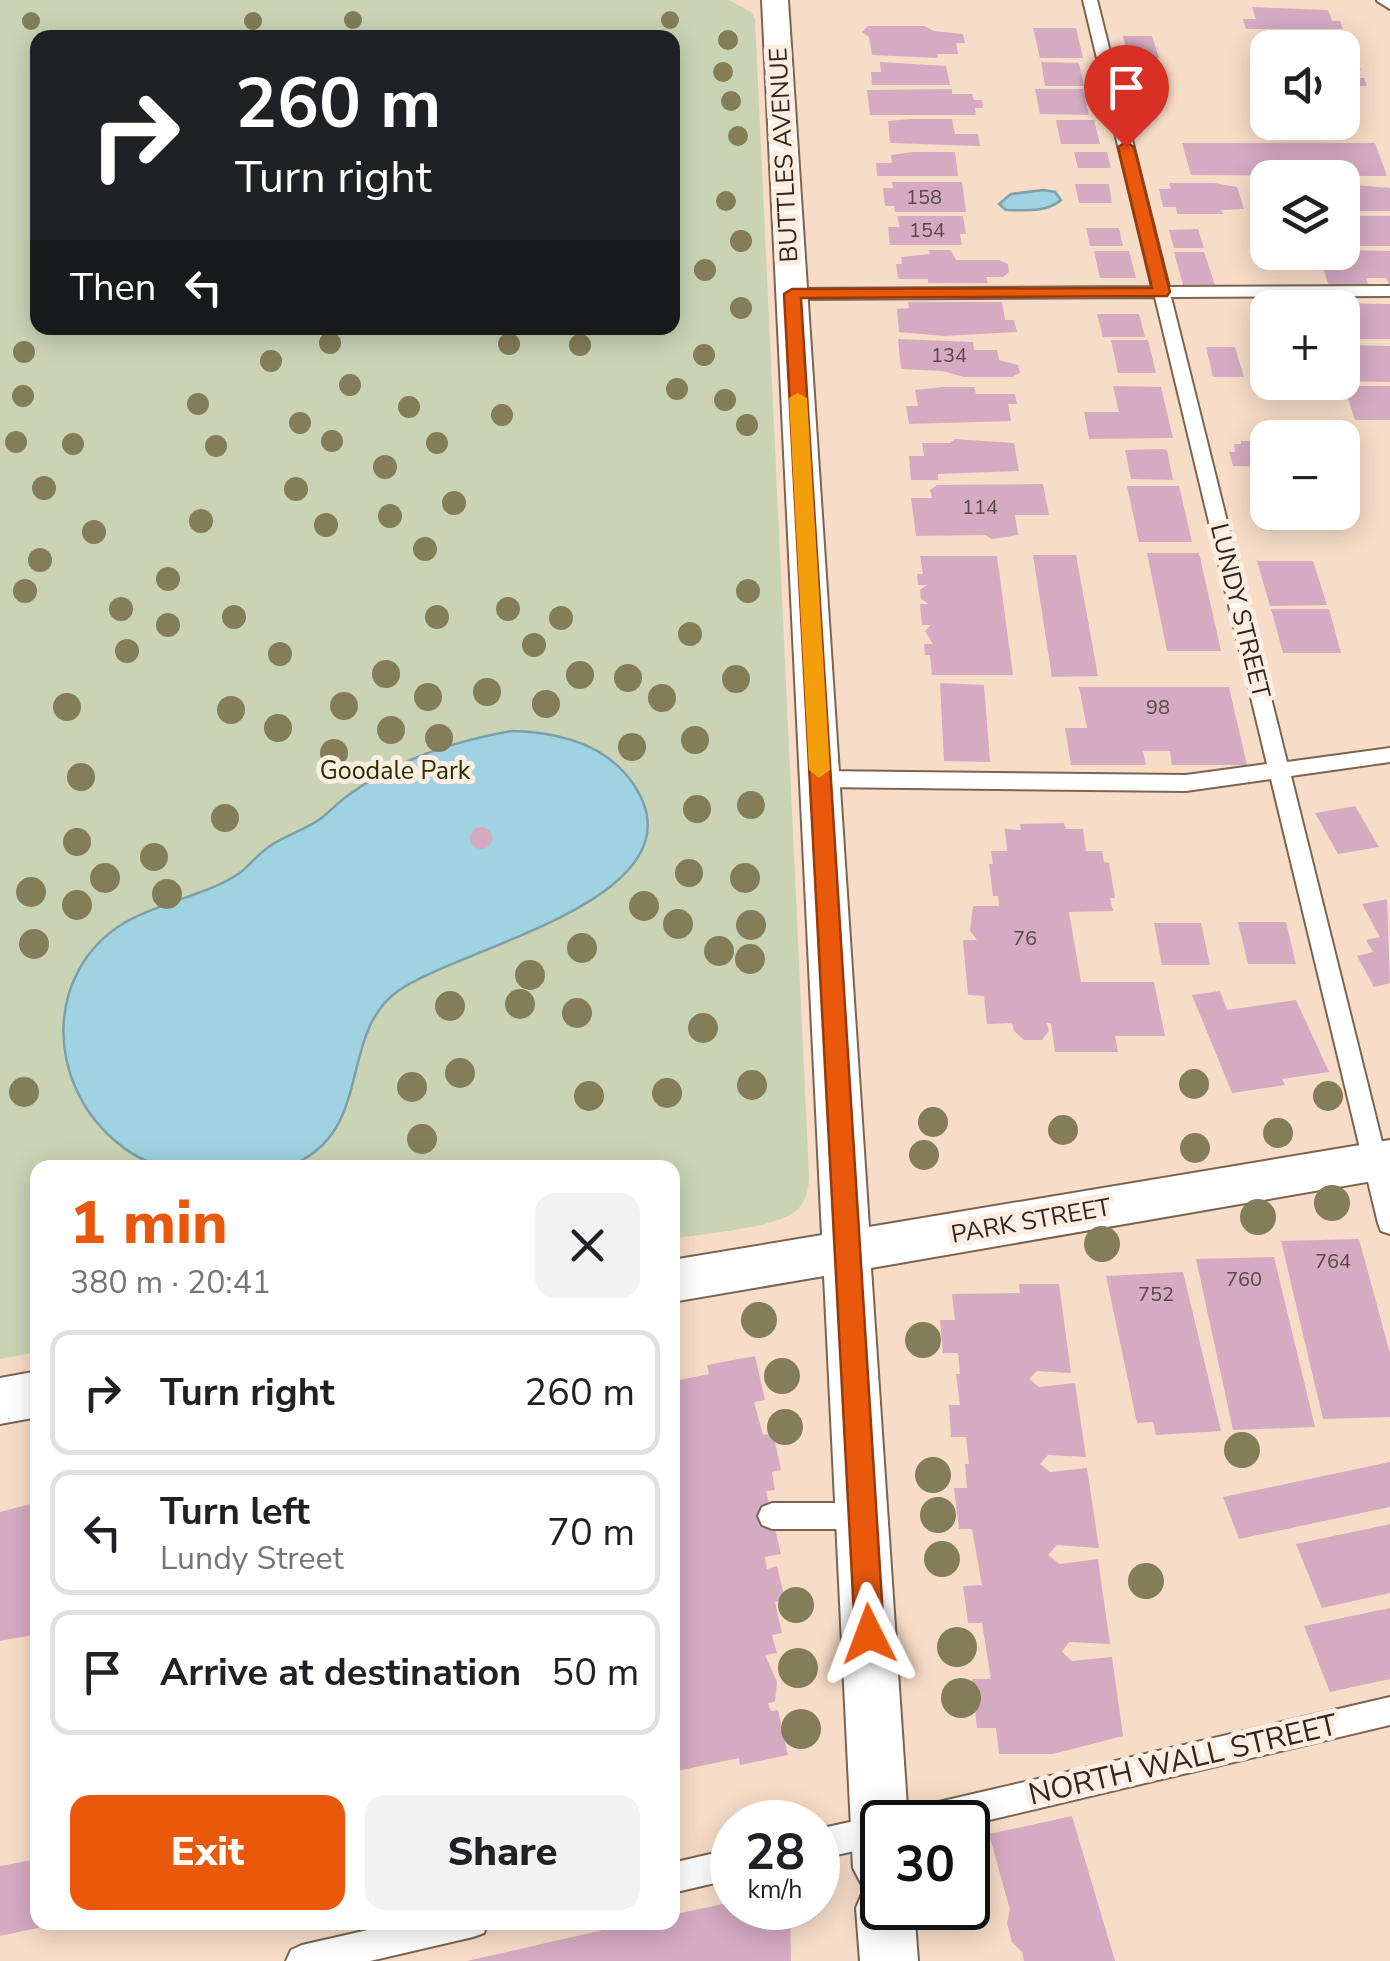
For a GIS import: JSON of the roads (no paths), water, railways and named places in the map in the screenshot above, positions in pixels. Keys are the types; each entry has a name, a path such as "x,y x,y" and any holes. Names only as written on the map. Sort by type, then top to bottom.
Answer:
{"street":[{"name":"BUTTLES AVENUE","path":"775,0 863,1516 888,1800"},
{"name":"PARK STREET","path":"680,1280 1383,1161"},
{"path":"0,1401 30,1395"},
{"path":"886,1930 888,1961"}],"lane":[{"name":"LUNDY STREET","path":"1090,0 1279,772 1383,1161 1390,1222"},
{"path":"792,294 1390,292"},
{"path":"820,780 1186,783 1390,754"},
{"path":"772,1516 863,1516"},
{"name":"NORTH WALL STREET","path":"990,1813 1390,1711"},
{"path":"680,1876 710,1869"},
{"path":"302,1961 438,1930"}],"water":[{"path":"1055,192 1061,200 1035,210 1006,210 999,204 1011,194"},
{"path":"512,731 546,734 579,742 608,758 632,782 648,822 638,857 610,887 568,913 398,991 379,1010 367,1032 345,1108 334,1131 316,1151 300,1160 146,1160 114,1140 92,1116 76,1088 66,1058 68,998 79,969 98,944 138,916 228,880 270,846 314,823 388,771 469,740"}],"park label":[{"name":"Goodale Park","path":"395,771"}]}
